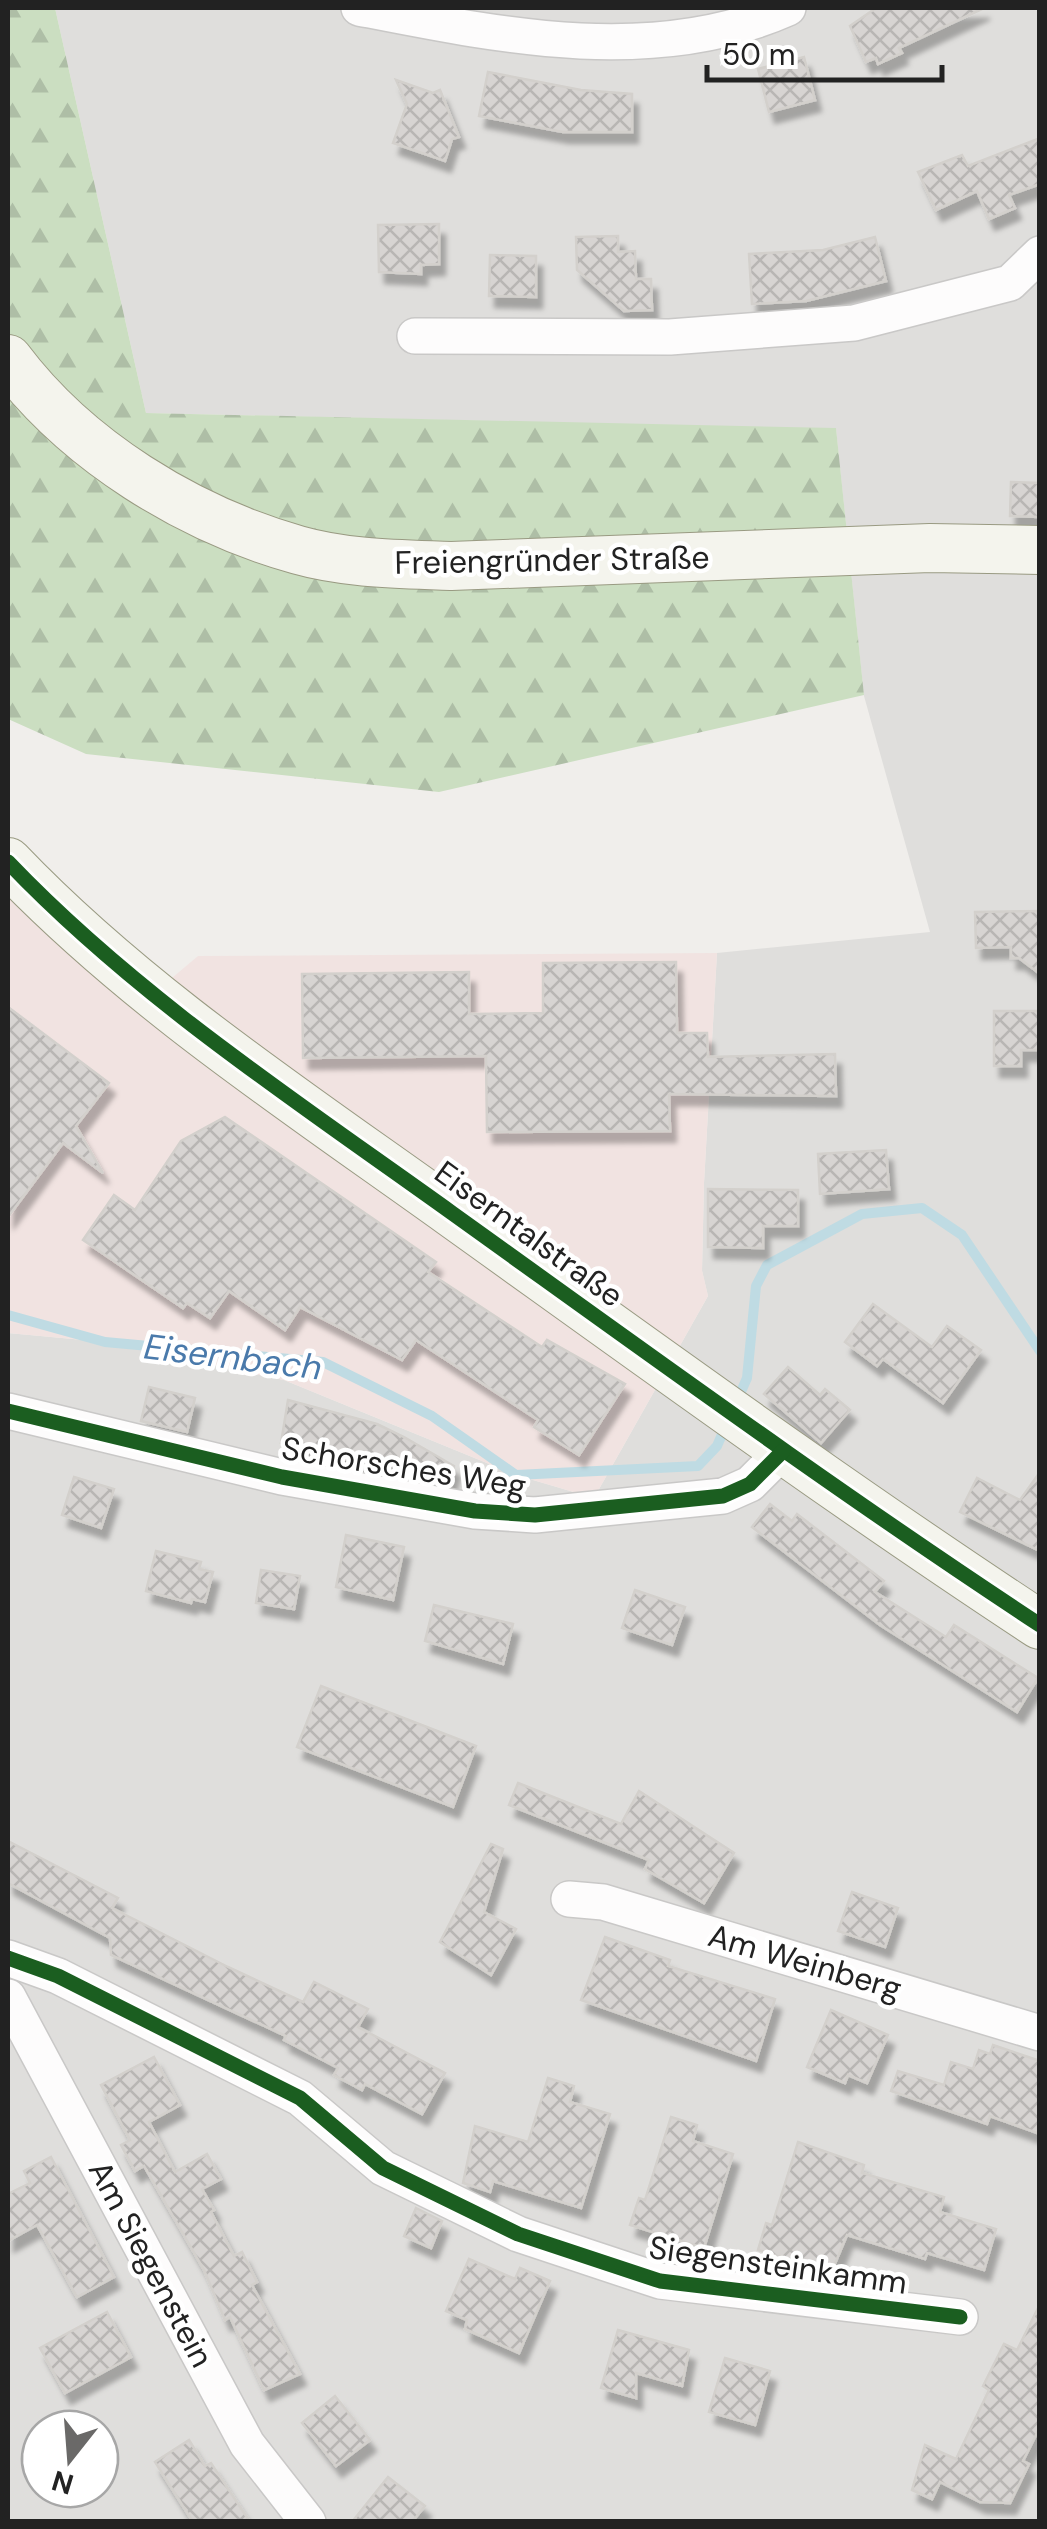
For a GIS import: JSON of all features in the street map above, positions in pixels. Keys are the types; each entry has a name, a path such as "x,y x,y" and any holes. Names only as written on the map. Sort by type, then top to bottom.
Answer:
{"main road":[{"name":"Freiengründer Straße","path":"8,358 68,424 124,467 176,500 301,551 378,563 451,566 930,548 1040,550"},
{"name":"Eiserntalstraße","path":"8,862 116,964 220,1046 782,1451 1040,1624"}],"street":[{"path":"359,8 544,40 633,40 703,34 788,8"},
{"path":"415,336 670,337 854,324 1010,283 1040,254"},
{"name":"Schorsches Weg","path":"8,1411 282,1478 456,1508 535,1515 723,1496 750,1484 782,1451"},
{"name":"Am Weinberg","path":"569,1899 603,1902 1040,2033"},
{"name":"Siegensteinkamm","path":"8,1958 58,1976 300,2098 383,2168 518,2234 660,2281 960,2317"},
{"name":"Am Siegenstein","path":"8,1997 247,2444 308,2522"}],"shaded area":[{"path":"55,8 1039,8 1039,2521 8,2521 8,1333 105,1342 284,1380 516,1475 594,1498 708,1296 702,1271 704,1183 717,953 930,932 864,696 836,429 146,413"},
{"path":"8,892 134,1010 198,956 717,953 704,1183 702,1270 708,1296 594,1498 516,1475 284,1380 105,1342 8,1333"}],"green space":[{"path":"8,8 55,8 146,413 836,428 864,695 439,792 86,754 8,719"}],"building":[{"path":"876,8 984,8 899,48 902,53 878,64 876,58 866,62 850,26"},
{"path":"804,57 815,100 769,112 758,69"},
{"path":"488,72 581,90 632,94 632,132 563,132 479,116"},
{"path":"396,80 433,93 440,90 459,137 452,139 445,161 393,143 407,104"},
{"path":"1040,138 1040,184 1009,195 1015,208 989,219 977,191 936,210 918,172 962,155 968,166"},
{"path":"439,224 439,264 421,265 421,274 379,272 378,225"},
{"path":"618,236 618,252 635,251 636,279 651,279 652,310 624,311 577,270 576,237"},
{"path":"875,237 886,281 806,301 752,304 749,254 823,250"},
{"path":"490,255 536,256 536,297 489,296"},
{"path":"1011,482 1040,483 1040,517 1010,516"},
{"path":"1040,911 1040,974 1019,958 1011,958 1011,947 976,948 975,912"},
{"path":"676,962 677,1033 707,1033 708,1057 835,1054 836,1096 669,1094 670,1131 487,1132 486,1056 303,1058 302,974 469,972 469,1014 543,1013 543,963"},
{"path":"8,1007 109,1083 76,1126 103,1173 63,1143 8,1217"},
{"path":"994,1011 1040,1011 1040,1050 1021,1050 1021,1066 994,1066"},
{"path":"225,1117 436,1262 428,1272 542,1347 547,1340 625,1384 579,1455 534,1427 538,1420 416,1340 402,1360 300,1307 285,1330 229,1291 210,1318 187,1303 183,1308 83,1240 114,1195 135,1210 181,1141"},
{"path":"886,1150 889,1189 820,1194 818,1154"},
{"path":"708,1189 798,1190 798,1226 763,1226 763,1248 708,1247"},
{"path":"873,1304 932,1347 947,1326 981,1350 943,1403 883,1359 877,1366 845,1342"},
{"path":"788,1367 820,1395 825,1389 850,1410 821,1443 764,1394"},
{"path":"149,1387 195,1398 187,1432 141,1421"},
{"path":"288,1400 377,1424 404,1437 454,1466 449,1485 281,1443"},
{"path":"1040,1472 1040,1551 960,1512 977,1478 1020,1500"},
{"path":"74,1477 114,1489 101,1528 62,1515"},
{"path":"770,1504 792,1521 797,1514 884,1581 875,1592 946,1637 954,1625 1038,1678 1017,1712 880,1625 752,1527"},
{"path":"346,1535 404,1547 393,1600 336,1587"},
{"path":"156,1551 201,1562 199,1569 213,1572 205,1602 192,1599 191,1603 146,1591"},
{"path":"261,1570 300,1576 294,1609 256,1603"},
{"path":"635,1590 685,1607 672,1645 622,1628"},
{"path":"434,1605 513,1624 503,1664 425,1641"},
{"path":"321,1686 476,1746 453,1807 297,1747"},
{"path":"518,1783 621,1824 639,1791 734,1853 704,1903 645,1869 649,1860 509,1805"},
{"path":"8,1841 118,1898 112,1908 303,2002 314,1982 368,2009 358,2027 445,2073 422,2114 365,2084 362,2090 334,2075 338,2068 284,2040 286,2036 111,1955 110,1938 8,1883"},
{"path":"491,1844 503,1849 484,1912 516,1929 491,1975 440,1942"},
{"path":"852,1892 898,1908 885,1947 838,1931"},
{"path":"605,1937 670,1960 668,1966 775,1999 756,2061 581,2000"},
{"path":"831,2010 888,2035 867,2083 848,2075 845,2083 807,2067"},
{"path":"993,2045 1040,2061 1040,2134 990,2116 987,2124 891,2091 898,2071 944,2085 951,2062 973,2069 979,2050 990,2054"},
{"path":"154,2057 180,2105 149,2122 175,2172 207,2154 221,2179 202,2189 214,2210 211,2212 234,2256 242,2252 257,2282 252,2285 300,2374 264,2390 230,2317 225,2320 204,2270 144,2166 135,2171 121,2145 130,2140 101,2085"},
{"path":"548,2078 574,2086 570,2102 610,2114 581,2208 493,2181 490,2192 463,2183 475,2126 528,2142"},
{"path":"671,2117 697,2125 693,2141 733,2154 704,2248 630,2225 639,2198 645,2200"},
{"path":"798,2142 864,2165 862,2173 944,2197 940,2212 996,2229 984,2270 927,2253 925,2259 847,2235 831,2273 758,2250 766,2223 772,2225"},
{"path":"51,2157 114,2277 77,2297 37,2225 8,2241 8,2194 30,2183 24,2171"},
{"path":"416,2208 442,2221 431,2248 404,2236"},
{"path":"469,2259 515,2279 520,2268 550,2281 519,2353 465,2329 467,2320 446,2311"},
{"path":"1040,2304 1040,2427 1023,2461 1029,2464 1010,2503 980,2502 940,2482 932,2499 912,2490 925,2445 956,2459 989,2390 983,2386 1004,2344 1017,2350"},
{"path":"107,2312 131,2357 65,2393 40,2348"},
{"path":"618,2330 689,2350 682,2386 636,2373 636,2398 601,2388"},
{"path":"725,2358 770,2371 755,2425 709,2412"},
{"path":"335,2396 370,2440 336,2466 302,2423"},
{"path":"189,2440 205,2466 211,2463 250,2522 193,2522 155,2462"},
{"path":"388,2477 425,2506 412,2522 352,2522"}],"waterway":[{"name":"Eisernbach","path":"736,1403 747,1378 756,1286 767,1265 862,1214 922,1208 962,1235 1040,1351"},
{"name":"Eisernbach","path":"8,1315 105,1342 323,1362 432,1416 516,1475 698,1466 717,1446 727,1423"}],"cycle path":[{"path":"8,862 111,959 221,1047 743,1422 1040,1625"},
{"path":"8,1411 282,1477 475,1511 535,1515 723,1496 750,1484 783,1451"},
{"path":"8,1958 58,1976 300,2098 383,2168 518,2234 660,2281 960,2317"}]}
